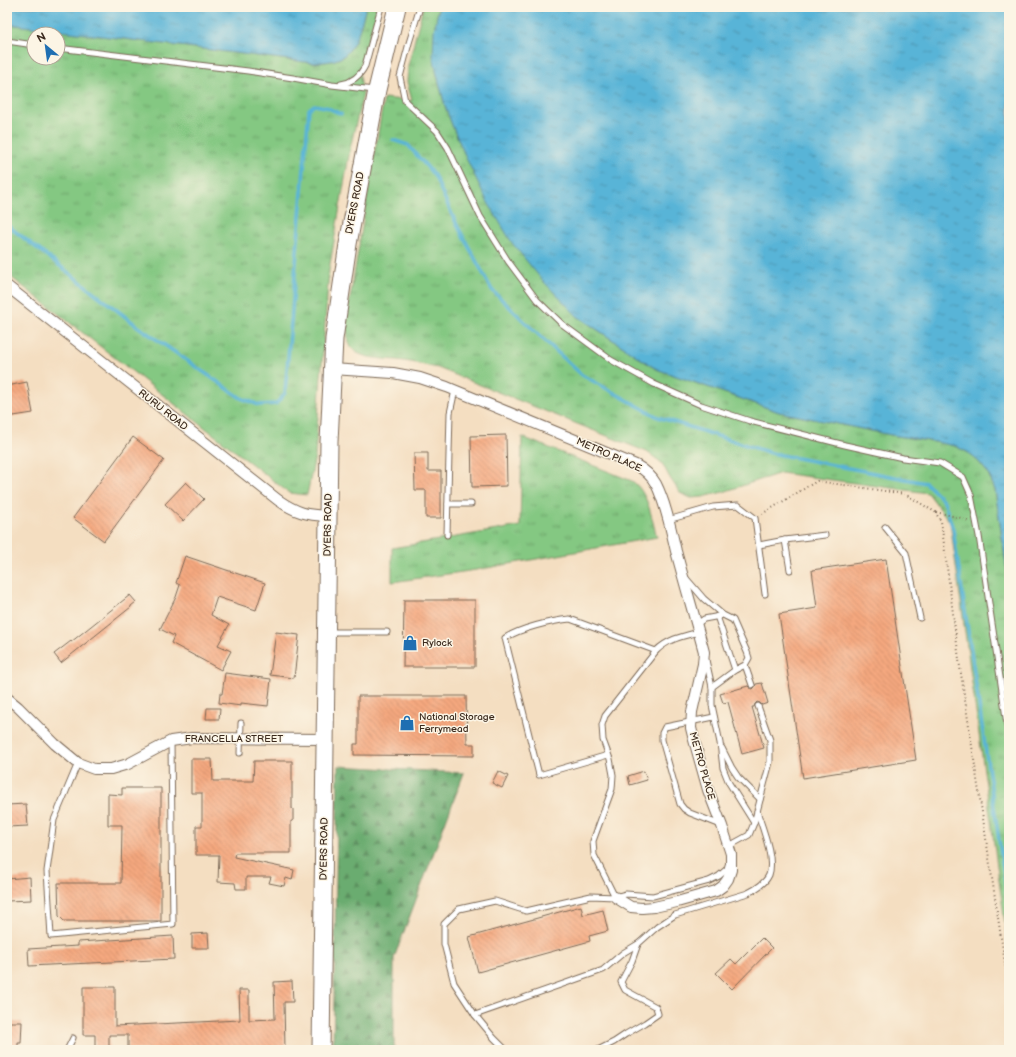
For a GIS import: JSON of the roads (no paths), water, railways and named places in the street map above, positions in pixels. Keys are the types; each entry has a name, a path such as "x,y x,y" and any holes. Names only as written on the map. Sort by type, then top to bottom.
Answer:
{"highway":[{"name":"DYERS ROAD","path":"321,1050 329,442 334,339 348,244 377,90 398,7"}],"street":[{"name":"RURU ROAD","path":"7,286 278,500 295,511 305,514 328,516"},
{"name":"METRO PLACE","path":"332,369 393,373 420,378 455,390 636,465 646,470 656,484 661,495 704,652 703,664 691,721 694,740 708,790 730,850 731,870 728,879 723,886 716,891 677,902 642,908 632,907 615,897"},
{"name":"FRANCELLA STREET","path":"7,698 55,744 78,763 94,768 111,769 128,764 171,741 192,738 326,739"}],"lane":[{"path":"332,85 350,82 361,73 365,66 381,7"},
{"path":"420,7 400,76 406,101 437,131 448,148 480,216 508,261 537,300 562,324 611,360 654,384 701,405 750,421 845,445 903,458 940,463 963,477 971,496 979,536 1009,738"},
{"path":"7,41 26,44"},
{"path":"66,49 248,71 332,85 377,90"},
{"path":"447,535 450,413 455,390"},
{"path":"448,504 471,504"},
{"path":"668,520 712,507 738,505 755,518 765,594"},
{"path":"885,527 906,553 920,618"},
{"path":"759,544 825,535"},
{"path":"785,540 790,570"},
{"path":"682,573 720,616 735,670"},
{"path":"615,897 594,856 593,841 612,789 613,775 603,740 602,725 605,716 663,644 698,628 704,619 720,616 733,620 748,652 749,658 745,665 735,670 712,687"},
{"path":"608,755 539,775 505,638 512,633 560,620 570,619 656,651"},
{"path":"327,632 387,632"},
{"path":"704,652 712,687 712,705 725,775 754,823"},
{"path":"745,665 752,685"},
{"path":"730,850 749,834 754,823 770,762 770,740 758,706"},
{"path":"714,717 666,727 662,733 662,740 680,804 690,813 722,826"},
{"path":"240,753 241,723"},
{"path":"78,763 54,820 46,871 51,936 173,924 171,741"},
{"path":"720,743 738,777 760,799"},
{"path":"474,1015 603,970 675,914 748,893 757,889 764,883 769,875 770,855 757,811"},
{"name":"METRO PLACE","path":"506,1050 474,1015 454,983 444,944 444,924 459,909 495,901 526,911 591,896 615,897"},
{"path":"598,1050 614,1042 658,1014 656,1007 625,990 621,982 632,961 638,944"},
{"path":"67,1050 73,1038"}],"water":[{"path":"7,7 366,7 360,29 349,50 338,59 313,63 66,32 66,26 26,26 7,24"},
{"path":"439,7 1009,7 1009,585 995,490 988,473 979,462 967,452 955,446 891,435 779,412 656,369 577,316 543,281 512,243 487,201 467,160 445,106 433,56 434,30"}],"waterway":[{"path":"7,225 140,328 241,398 259,405 276,404 285,393 309,109 314,105 326,107 341,114"},
{"path":"393,140 408,145 434,175 457,225 492,290 582,375 658,417 771,453 926,483 944,501 953,529 1009,908"}],"place":[{"name":"Rylock","path":"410,643"},
{"name":"National Storage Ferrymead","path":"407,723"}]}
